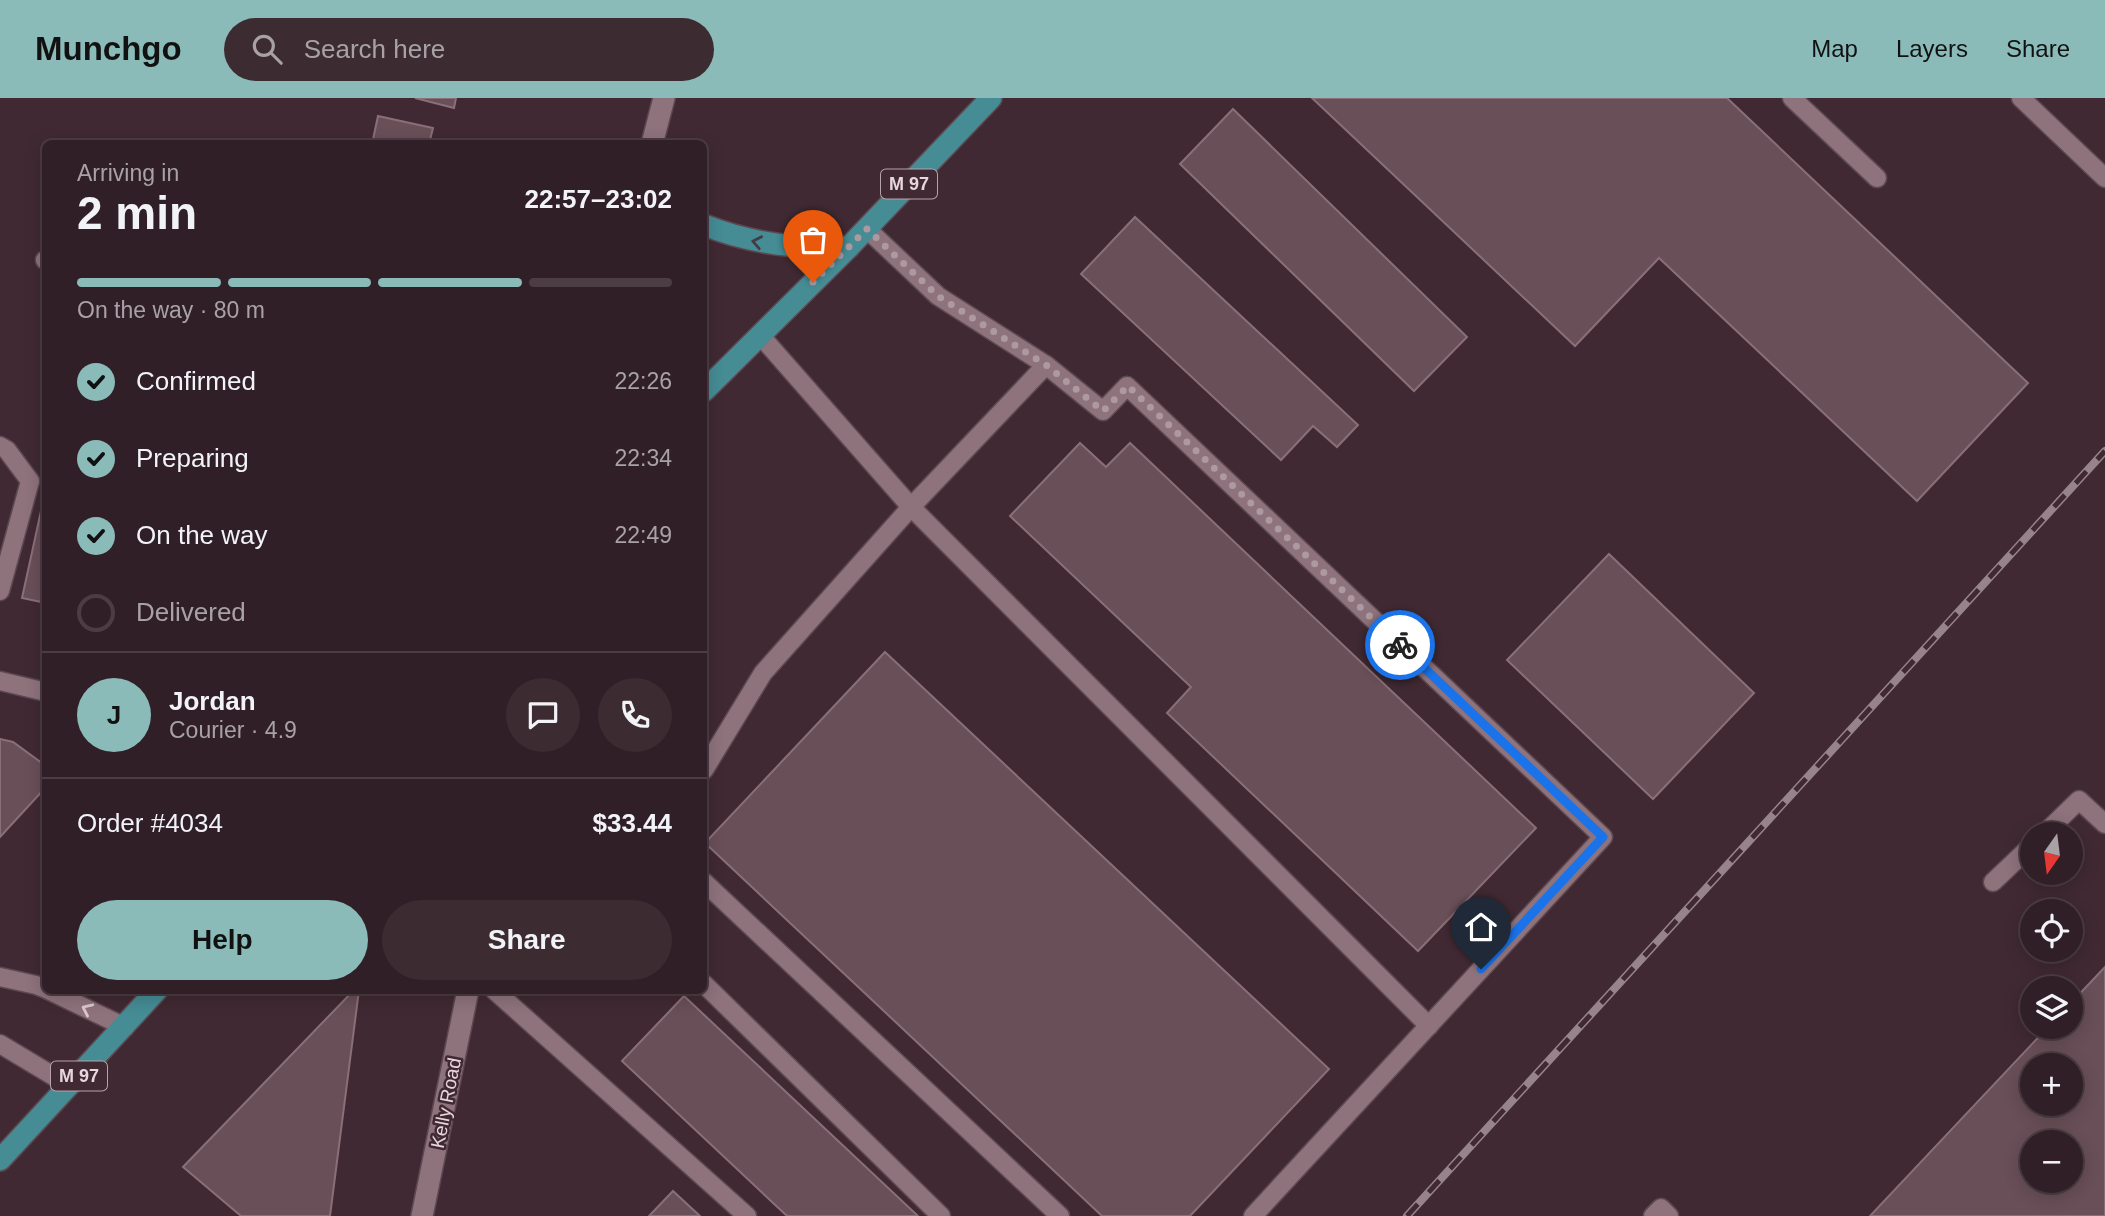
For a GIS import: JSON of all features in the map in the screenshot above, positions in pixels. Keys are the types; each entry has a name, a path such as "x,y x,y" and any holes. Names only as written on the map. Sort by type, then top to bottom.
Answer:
{"main road":[{"name":"M 97","path":"707,388 867,229 991,98"},
{"path":"707,226 734,237 773,245 810,249 849,247"},
{"name":"M 97","path":"0,1160 154,994"}],"street":[{"path":"653,140 664,98"},
{"name":"Kelly Road","path":"422,1216 467,994"}],"lane":[{"path":"1792,98 1877,178"},
{"path":"2021,98 2105,178"},
{"path":"867,229 938,296 1046,365 1103,411 1128,386 1603,837 1253,1216"},
{"path":"760,335 911,507 1429,1026"},
{"path":"707,765 763,673 911,507 1046,365"},
{"path":"0,446 7,450 30,481 0,591"},
{"path":"0,681 42,691"},
{"path":"2056,822 2079,800 2105,824"},
{"path":"1993,882 2020,856"},
{"path":"707,885 1059,1216"},
{"path":"0,977 42,989"},
{"path":"707,987 941,1216"},
{"path":"55,994 125,1027"},
{"path":"498,994 747,1216"},
{"path":"0,1044 70,1086"},
{"path":"1653,1216 1661,1208 1670,1216"}],"building":[{"path":"415,98 456,98 454,108"},
{"path":"1312,98 1727,98 2028,383 1917,501 1659,258 1575,346"},
{"path":"1233,109 1467,337 1414,391 1180,164"},
{"path":"378,116 433,128 430,140 373,140"},
{"path":"1135,217 1358,425 1337,447 1313,426 1281,460 1081,274"},
{"path":"1080,443 1106,467 1130,443 1536,828 1418,951 1167,713 1191,687 1010,516"},
{"path":"42,506 42,602 22,598"},
{"path":"1609,554 1754,693 1653,799 1507,660"},
{"path":"885,652 1329,1069 1190,1216 1102,1216 707,845 707,841"},
{"path":"0,739 13,742 42,763 42,791 0,837"},
{"path":"2105,967 2105,1216 1870,1216 2020,1057 2020,1116 2083,1116 2083,1053 2024,1053 2037,1039 2083,1039 2083,990"},
{"path":"350,994 358,994 330,1216 241,1216 183,1167"},
{"path":"684,996 918,1216 787,1216 622,1061"},
{"path":"673,1191 700,1216 649,1216"}],"railway":[{"path":"1407,1216 2105,451"}],"way so far":[{"path":"813,282 867,229 938,296 1046,365 1103,411 1128,386 1400,645"}],"route":[{"path":"1400,645 1603,837 1481,969"}]}
